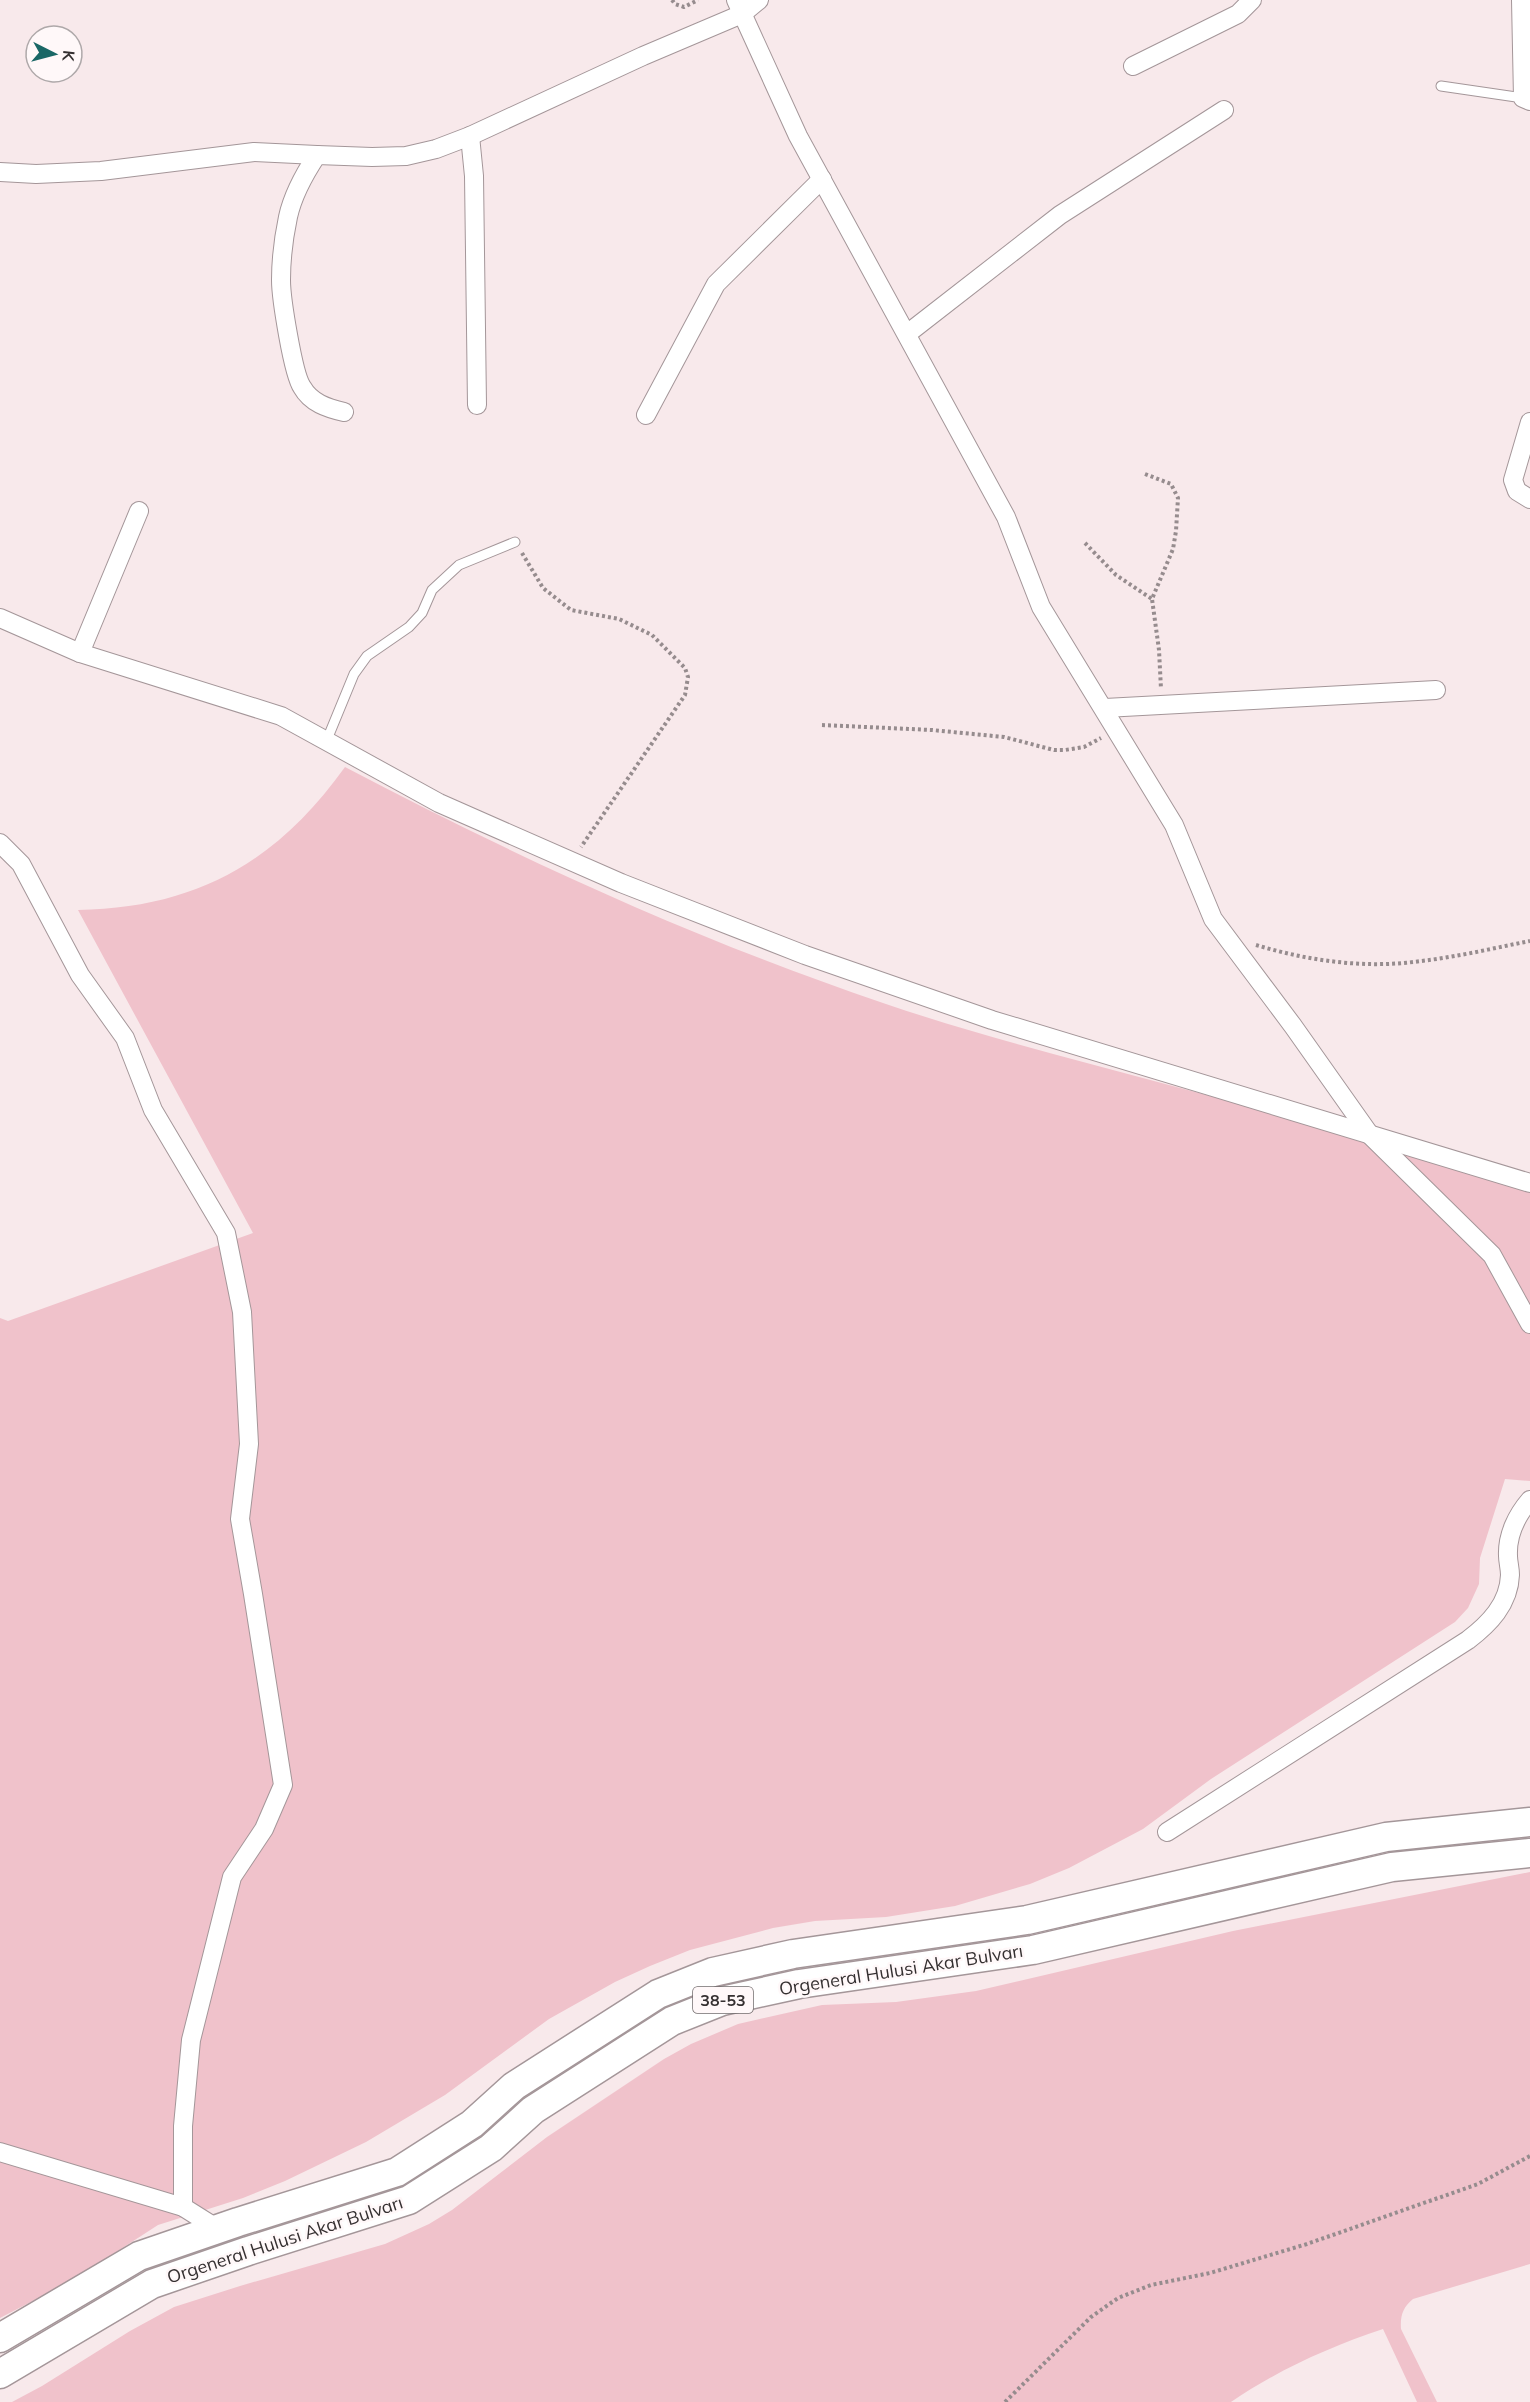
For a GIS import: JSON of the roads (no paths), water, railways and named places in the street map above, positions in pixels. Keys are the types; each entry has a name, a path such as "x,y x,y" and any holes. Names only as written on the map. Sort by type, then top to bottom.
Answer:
{"main road":[{"name":"Orgeneral Hulusi Akar Bulvarı","path":"0,2338 139,2256 397,2172 472,2124 514,2086 658,1994 713,1971 793,1954 1028,1920 1386,1837 1530,1822"},
{"name":"Orgeneral Hulusi Akar Bulvarı","path":"0,2374 152,2284 409,2200 491,2148 532,2110 672,2021 722,2001 798,1984 1033,1950 1392,1867 1530,1853"}],"street":[{"path":"0,172 36,174 101,171 254,152 372,158 406,156 436,149 470,136 643,56 739,7 759,0"},
{"path":"1133,66 1239,14 1252,0"},
{"path":"1521,0 1526,100"},
{"path":"739,7 798,136 1006,517 1041,607 1105,708 1174,825 1214,919 1370,1135 1492,1255 1530,1324"},
{"path":"908,334 1060,214 1224,110"},
{"path":"470,136 474,176 477,405"},
{"path":"317,155 297,190 288,216 281,282 295,374 302,389 314,400 328,408 344,412"},
{"path":"646,415 716,284 822,179"},
{"path":"1530,422 1513,480 1517,491 1530,499"},
{"path":"80,653 139,511"},
{"path":"0,618 80,653 280,716 439,803 632,888 806,955 992,1020 1530,1183"},
{"path":"1105,708 1436,690"},
{"path":"0,843 21,864 80,975 125,1038 153,1110 226,1233 242,1312 249,1444 240,1519 283,1785 264,1829 232,1877 191,2040 183,2126 183,2207"},
{"path":"1167,1832 1468,1640 1489,1624 1503,1601 1510,1576 1508,1554 1511,1532 1520,1511 1530,1500"},
{"path":"0,2152 183,2207 218,2229"}],"lane":[{"path":"1441,86 1526,100"},
{"path":"326,742 354,674 367,656 410,627 422,613 432,590 459,565 516,542"}]}
